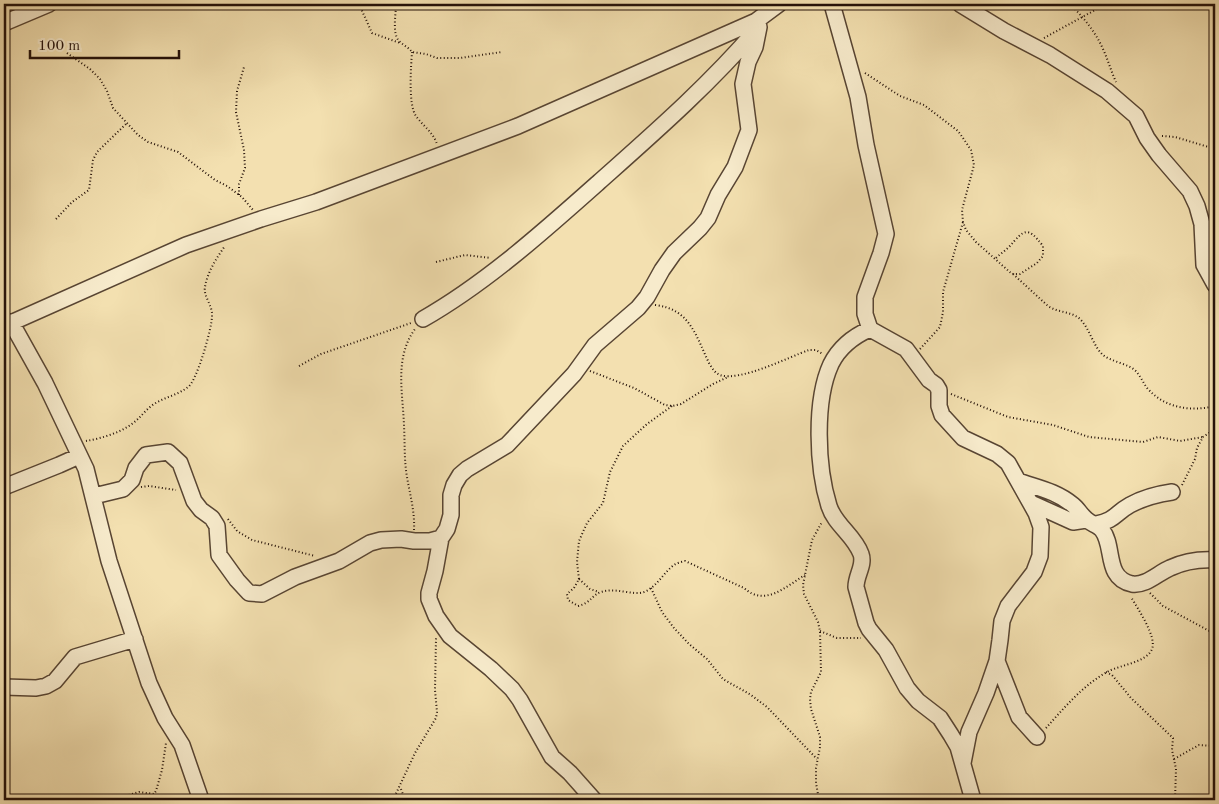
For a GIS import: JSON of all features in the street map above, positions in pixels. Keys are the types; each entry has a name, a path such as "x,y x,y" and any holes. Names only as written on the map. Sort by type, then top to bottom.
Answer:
{"street":[{"path":"4,23 50,4"},
{"path":"423,319 455,300 554,222 674,115 714,76 779,4"},
{"path":"832,4 858,97 866,145 886,234 865,297 865,314 870,329 906,349 939,390 939,406 942,415 963,438 997,454 1008,463 1036,513 1041,526 1040,556 1034,572 1008,606 1002,620 997,661 986,693 969,732 963,763"},
{"path":"960,4 1107,91 1136,116 1147,138 1159,155 1187,186 1198,206 1202,224 1204,265 1215,285"},
{"path":"201,800 182,745 155,697 135,640 108,562 94,496 86,469 28,351 8,324 152,259 234,228 316,202 536,119 756,21 763,20"},
{"path":"594,800 570,773 552,757 512,689 491,669 450,636 436,616 429,593 436,571 441,538 447,529 451,515 451,495 460,475 508,445 578,368 595,345 638,308 666,264 708,218 718,195 735,167 749,130 743,84 748,62 763,20"},
{"path":"870,329 852,339 832,363 821,398 820,422 823,475 829,506 835,517 855,542 861,554 862,561 856,587 866,623 886,650 913,695 944,723 958,747 973,800"},
{"path":"4,487 59,465 76,450"},
{"path":"94,496 123,489 132,480 136,468 146,455 168,452 180,463 194,501 201,510 212,518 217,526 219,555 249,593 259,595 303,573 339,561 380,540 430,541 441,538"},
{"path":"1018,481 1055,492 1075,506 1103,531 1116,573 1130,583 1150,580 1168,568 1188,562 1215,560"},
{"path":"1030,503 1073,522 1091,522 1113,520 1130,505 1142,499 1172,492"},
{"path":"4,687 36,688 46,686 55,682 75,657 135,640"},
{"path":"997,661 1019,717 1037,737"}],"path":[{"path":"359,4 372,33 407,45 412,52 411,83 415,115 434,136 440,156"},
{"path":"396,4 395,34 400,42"},
{"path":"1070,4 1094,32 1104,49 1110,69 1118,85"},
{"path":"1031,45 1106,4"},
{"path":"412,52 437,58 460,58 502,52"},
{"path":"67,53 90,69 100,79 113,108 138,135 148,142 178,152 215,180 239,195 261,219"},
{"path":"848,62 900,96 924,105 958,131 963,138 971,150 974,165 962,210 963,222 966,230 976,242 1048,306 1055,310 1070,313 1082,321 1103,355 1131,368 1139,374 1148,388 1161,402 1169,405 1199,409 1215,406"},
{"path":"239,195 239,184 245,168 244,150 236,112 237,91 244,68"},
{"path":"56,219 72,202 89,190 93,160 97,152 126,123"},
{"path":"1160,136 1215,148"},
{"path":"914,360 922,347 940,327 943,312 943,292 963,222"},
{"path":"76,450 136,421 153,404 170,398 194,382 206,345 212,316 205,288 212,268 234,228"},
{"path":"996,258 1020,234 1026,232 1038,239 1043,246 1043,256 1037,263 1020,274 1012,274"},
{"path":"436,262 465,255 506,260"},
{"path":"638,308 652,305 663,306 680,313 688,319 714,371 721,376 731,376"},
{"path":"299,366 321,354 423,319"},
{"path":"414,541 415,519 406,476 401,383 404,351 410,337 423,319"},
{"path":"578,368 634,388 665,405 672,406 681,404 713,384 731,376 757,370 809,350 816,350 832,363"},
{"path":"939,390 1008,417 1053,425 1090,437 1143,442 1158,438 1180,441 1203,438"},
{"path":"599,592 586,604 578,606 568,600 567,594 574,588 579,579 577,562 579,541 587,523 603,503 610,472 623,446 646,424 672,406"},
{"path":"1172,492 1183,484 1195,460 1197,448 1203,438 1215,429"},
{"path":"819,800 816,783 820,737 811,709 810,699 822,665 820,631 818,622 804,594 803,585 812,540 829,506"},
{"path":"579,579 590,589 599,592 619,590 634,593 644,592 674,565 685,561 744,588 752,595 765,596 781,590 805,575"},
{"path":"1037,737 1066,706 1106,672 1142,660 1153,648 1153,637 1129,594 1130,583 1151,594 1163,606 1215,634"},
{"path":"650,588 662,612 674,628 707,659 723,679 751,695 767,707 818,759"},
{"path":"820,631 837,638 876,638"},
{"path":"393,800 436,718 436,633"},
{"path":"1106,672 1112,675 1131,698 1173,738 1176,769 1175,800"},
{"path":"122,797 139,792 154,794 156,792 171,728"},
{"path":"1174,759 1199,745 1215,746"},
{"path":"400,787 405,800"}]}
